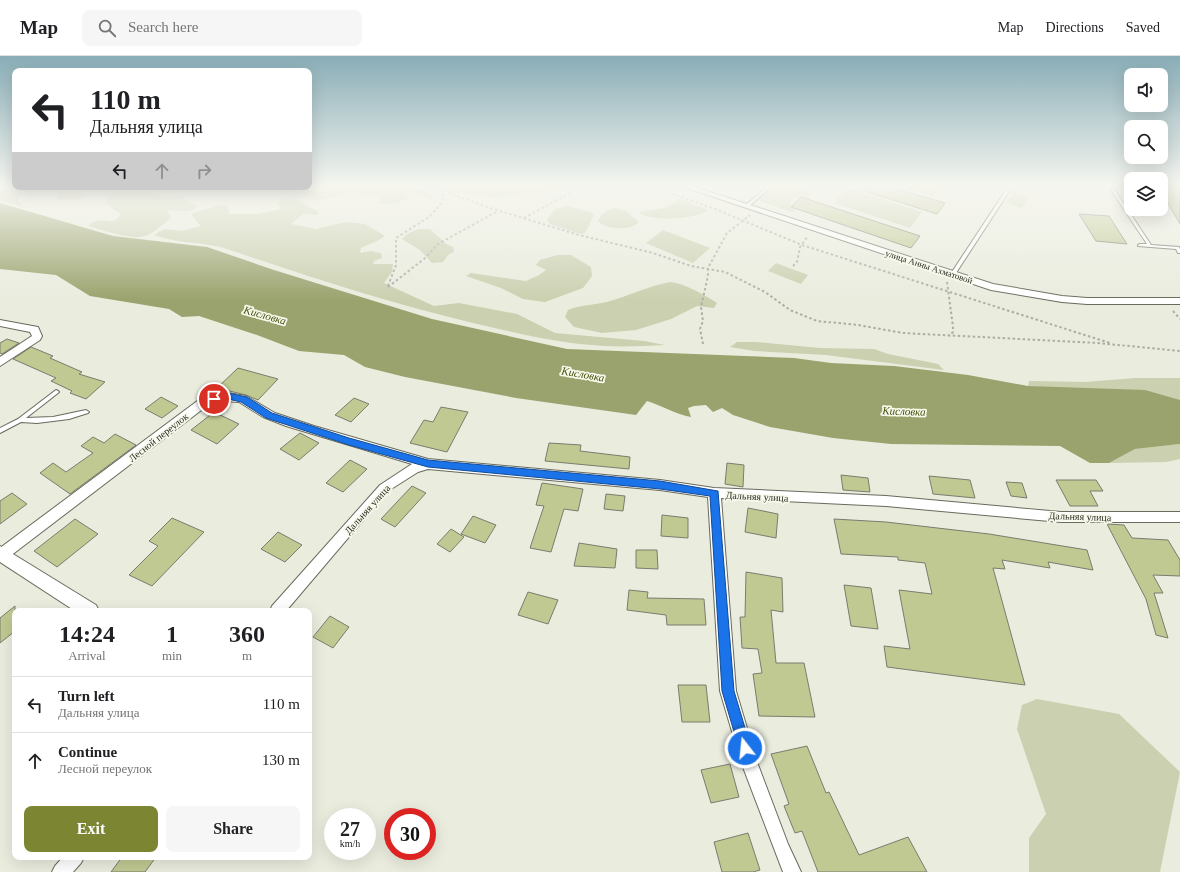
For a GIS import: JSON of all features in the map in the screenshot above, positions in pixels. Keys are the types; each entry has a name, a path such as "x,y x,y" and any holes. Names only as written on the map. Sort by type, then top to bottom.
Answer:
{"street":[{"name":"улица Анны Ахматовой","path":"802,225 991,287 1062,299 1110,302 1180,301"},
{"path":"0,323 34,329 37,336 0,362"},
{"name":"Лесной переулок","path":"1,554 200,405 214,399 228,396 244,400 269,416 428,464"},
{"name":"Дальняя улица","path":"280,608 384,488 414,468 428,464 660,485 714,493 886,501 1061,516 1180,517"},
{"path":"714,493 728,691 749,762 781,848 792,872"},
{"path":"1,554 85,608"},
{"path":"61,872 72,860"}],"lane":[{"path":"948,274 983,225"},
{"path":"1136,225 1150,246"},
{"path":"1140,245 1177,248 1180,252"},
{"path":"0,431 20,420 56,392"},
{"path":"20,420 41,422 62,420 86,412"}],"path":[{"path":"419,225 396,238 394,243 397,256 395,271 388,287 424,260 438,244 472,225"},
{"path":"545,225 579,236 653,253 691,266 725,272 765,292 790,310 805,317 833,323 858,324 887,331 948,336 1180,350"},
{"path":"702,344 700,329 703,321 701,307 708,276 708,268 724,237 739,225"},
{"path":"754,225 802,245 948,290 1117,345"},
{"path":"793,266 797,262 798,252 807,238 811,228"},
{"path":"948,274 948,301 953,327 953,332 948,336"}],"shaded area":[{"path":"162,225 153,232 141,237 122,235 88,226"},
{"path":"200,225 296,225 316,229 333,225 367,225 385,236 361,248 360,253 371,251 381,253 382,258 374,261 373,264 393,264 392,272 384,283 434,306 459,303 517,314 555,333 644,341 665,345 588,345 522,334 377,298 221,247 170,240 154,235 164,229 182,231 201,226"},
{"path":"553,225 589,225 585,233 581,234"},
{"path":"605,225 635,225 625,228 612,228"},
{"path":"901,225 912,225 910,228"},
{"path":"418,229 430,229 446,244 453,247 454,252 448,255 443,262 432,263 420,250 402,239 407,234"},
{"path":"663,230 710,248 693,263 646,243"},
{"path":"557,255 571,255 591,267 592,276 583,288 545,302 523,299 501,288 466,276 471,273 526,281 546,270 536,265 540,260"},
{"path":"776,263 808,275 801,284 768,271"},
{"path":"670,282 688,287 717,303 714,308 697,306 671,319 636,330 602,333 574,327 565,317 568,310 573,308 607,302"},
{"path":"737,342 756,342 820,348 874,349 888,354 938,364 944,370 826,355 754,351 730,347"},
{"path":"1136,378 1180,378 1180,400 1028,386 1029,381 1085,382"},
{"path":"1180,444 1180,459 1166,462 1109,463 1135,449"},
{"path":"1037,699 1119,714 1180,772 1160,872 1029,872 1029,838 1046,814 1017,729 1022,705"}],"water":[{"name":"Кисловка","path":"0,225 76,225 113,236 207,247 274,270 432,319 567,349 794,358 831,363 894,366 968,375 1028,386 1145,390 1180,400 1180,444 1135,449 1109,463 1090,463 1060,446 891,444 833,438 770,427 733,415 722,408 713,412 706,405 688,408 691,417 647,401 636,415 516,398 405,377 365,367 344,355 299,351 257,335 199,316 182,317 169,309 90,296 56,275 0,269"}],"building":[{"path":"844,225 887,225 920,236 911,248"},
{"path":"1086,225 1115,225 1127,244 1096,241"},
{"path":"7,339 19,343 2,354 0,353 0,343"},
{"path":"31,347 53,356 50,358 82,372 79,374 105,382 86,399 70,393 72,391 51,381 56,378 13,359"},
{"path":"238,368 278,379 258,400 246,395 217,388"},
{"path":"161,397 178,406 162,418 145,409"},
{"path":"354,398 369,404 351,422 335,415"},
{"path":"441,407 468,412 447,452 410,443 424,420 433,422"},
{"path":"214,412 239,424 217,444 191,430"},
{"path":"300,433 319,443 299,460 280,449"},
{"path":"115,434 136,445 70,494 40,473 53,463 66,472 93,453 81,446 93,437 104,443"},
{"path":"549,443 581,445 580,451 630,457 629,469 545,461"},
{"path":"350,460 367,469 343,492 326,483"},
{"path":"727,463 744,465 743,487 725,484"},
{"path":"841,475 868,478 870,492 843,490"},
{"path":"929,476 970,480 975,498 933,494"},
{"path":"1056,480 1096,480 1103,491 1090,491 1098,506 1070,506"},
{"path":"1006,482 1022,483 1027,498 1011,496"},
{"path":"542,483 583,489 578,511 564,509 551,552 530,548 544,506 536,505"},
{"path":"412,486 426,493 395,527 381,519"},
{"path":"12,493 27,504 0,524 0,501"},
{"path":"606,494 625,496 623,511 604,509"},
{"path":"748,508 778,514 776,538 745,532"},
{"path":"662,515 688,518 688,538 661,536"},
{"path":"473,516 496,525 485,543 461,534"},
{"path":"172,518 204,532 152,586 129,575 158,546 149,541"},
{"path":"75,519 98,534 57,567 34,551"},
{"path":"834,519 886,522 989,534 1087,550 1093,570 1048,562 1050,568 1002,560 1005,569 993,568 1025,685 887,667 884,646 910,649 899,590 932,594 925,563 898,560 898,557 841,554"},
{"path":"1107,524 1124,525 1132,538 1168,540 1180,560 1180,576 1153,575 1163,593 1154,593 1168,638 1156,635 1146,599"},
{"path":"451,529 464,537 450,552 437,544"},
{"path":"278,532 302,545 285,562 261,549"},
{"path":"579,543 617,549 615,568 574,566"},
{"path":"636,550 657,550 658,569 636,568"},
{"path":"746,572 782,578 783,612 771,610 776,663 804,663 815,717 759,716 753,674 762,673 758,649 742,648 740,617 745,617"},
{"path":"844,585 871,588 878,629 851,626"},
{"path":"629,590 648,592 647,598 704,599 706,625 667,625 666,615 627,610"},
{"path":"528,592 558,600 548,624 518,615"},
{"path":"12,608 12,633 0,643 0,618"},
{"path":"330,616 349,627 333,648 313,637"},
{"path":"678,685 706,685 710,722 682,722"},
{"path":"807,746 826,793 829,792 859,855 908,837 927,872 818,872 802,831 795,833 784,806 789,804 771,754"},
{"path":"730,764 739,797 711,803 701,770"},
{"path":"748,833 760,870 753,872 722,872 714,842"},
{"path":"120,860 154,860 145,872 111,872"}],"route":[{"path":"214,399 228,396 244,400 269,416 428,464 443,464 660,485 714,493 728,691 745,748"}]}
